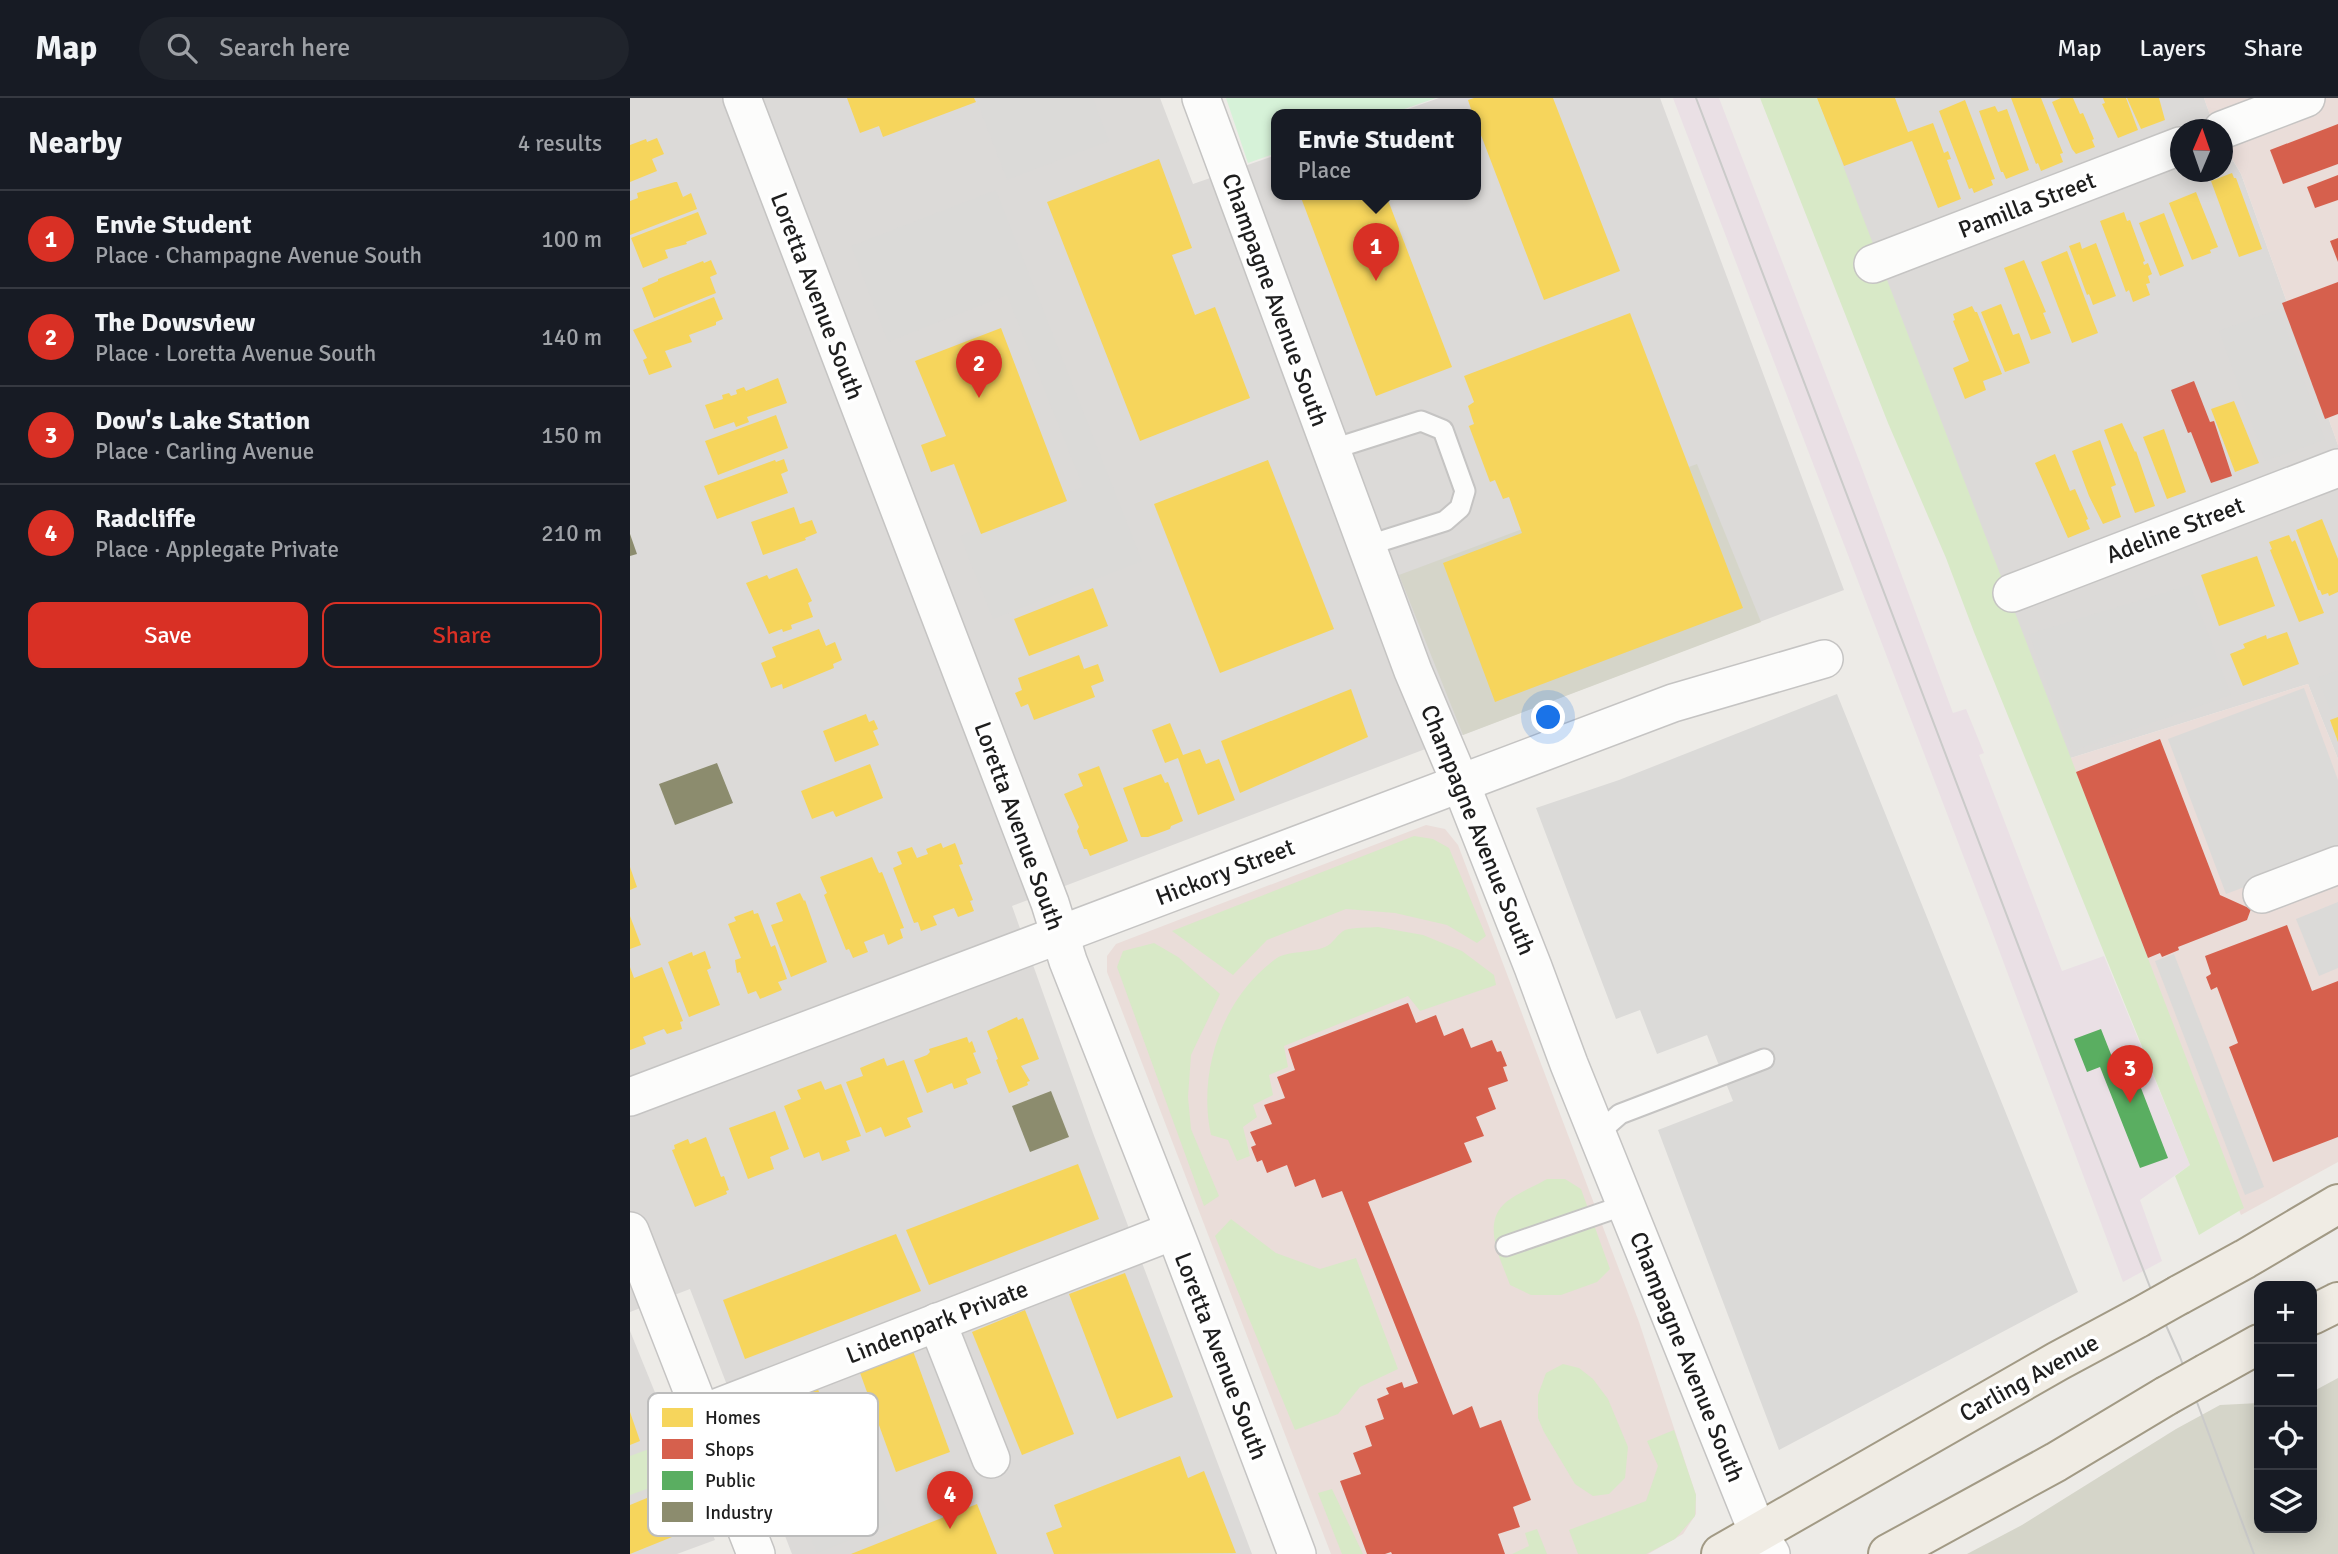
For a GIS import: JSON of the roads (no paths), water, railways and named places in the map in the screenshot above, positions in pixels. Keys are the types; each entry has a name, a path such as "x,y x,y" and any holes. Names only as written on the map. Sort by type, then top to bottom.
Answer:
{"main road":[{"name":"Carling Avenue","path":"1721,1554 1764,1544 2138,1318 2338,1204"},
{"path":"2317,1312 2338,1301"},
{"path":"1888,1554 2056,1462 2257,1344"}],"street":[{"name":"Loretta Avenue South","path":"741,98 1297,1554"},
{"name":"Champagne Avenue South","path":"1201,98 1413,671 1460,782 1625,1205 1764,1544"},
{"path":"2233,126 2306,98"},
{"name":"Pamilla Street","path":"1873,264 2170,150"},
{"name":"Adeline Street","path":"2012,593 2338,468"},
{"name":"Hickory Street","path":"630,1097 1673,703 1824,659"},
{"path":"2262,894 2338,865"},
{"path":"630,1231 693,1393"},
{"name":"Lindenpark Private","path":"755,1393 1173,1231"},
{"path":"937,1322 991,1459"},
{"path":"749,1536 756,1554"}],"lane":[{"path":"1330,450 1421,421 1443,430 1465,491 1460,508 1446,521 1366,546"},
{"path":"1597,1134 1620,1114 1764,1059"},
{"path":"1506,1246 1625,1205"}],"tram line":[{"path":"1696,98 2074,1092 2180,1357 2254,1554"}],"place":[{"name":"Envie Student","path":"1376,281"},
{"name":"The Dowsview","path":"979,398"},
{"name":"Dow's Lake Station","path":"2130,1103"},
{"name":"Radcliffe","path":"950,1529"}]}
